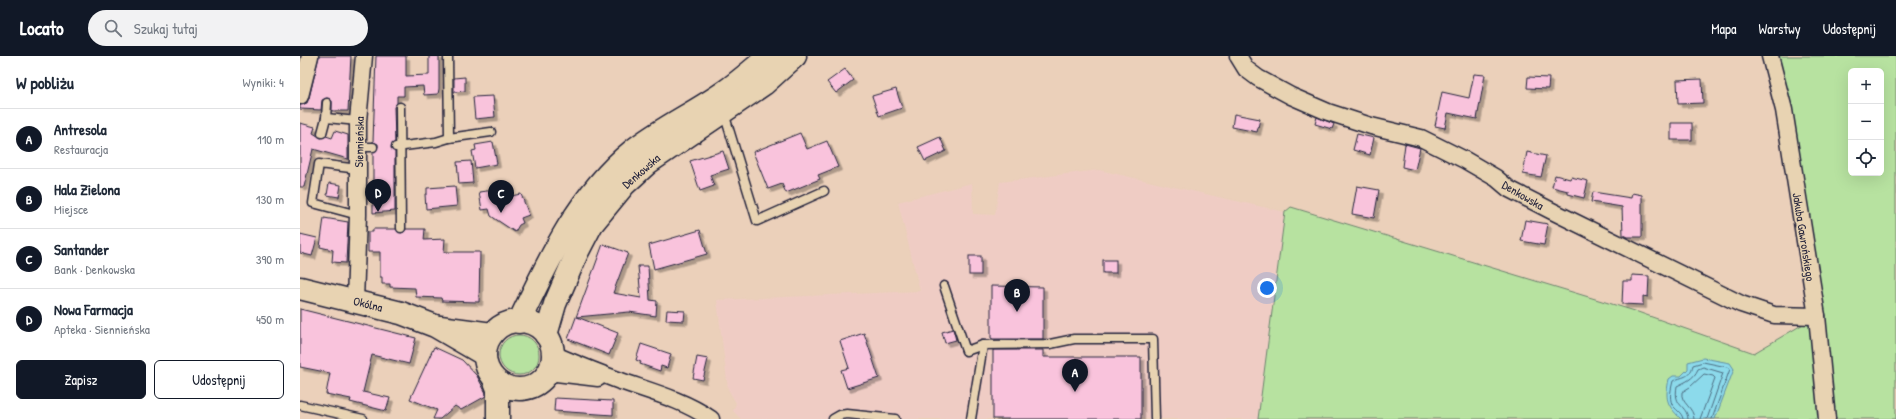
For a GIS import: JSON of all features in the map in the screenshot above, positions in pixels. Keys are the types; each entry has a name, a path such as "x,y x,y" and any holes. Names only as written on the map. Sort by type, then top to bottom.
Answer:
{"main road":[{"name":"Denkowska","path":"519,322 567,227 609,172 632,151 661,130 724,92 770,56"},
{"name":"Denkowska","path":"549,354 555,304 577,253 592,224 624,185 648,163 764,84 795,56"},
{"name":"Okólna","path":"300,288 401,313 435,326 485,355"},
{"path":"519,322 534,325 549,354 538,383 525,389 498,419 498,389 487,367 485,355 487,343 492,334 504,325 519,322"},
{"name":"Okólna","path":"435,326 492,334"},
{"path":"494,379 503,386 513,389 525,389"}],"street":[{"path":"300,96 310,56"},
{"name":"Siennieńska","path":"355,301 358,169 366,147 358,121 364,56"},
{"name":"Denkowska","path":"1238,56 1246,69 1258,78 1291,96 1328,112 1371,126 1421,138 1465,160 1496,178 1508,188 1552,211 1741,304 1774,315 1817,316"},
{"name":"Jakuba Gawrońskiego","path":"1770,56 1784,110 1817,316 1827,419"},
{"path":"549,354 616,380 672,398 696,409 711,419"}],"lane":[{"path":"448,56 449,138"},
{"path":"322,133 326,118 326,103"},
{"path":"400,107 398,147 401,228"},
{"path":"724,112 757,221 824,191"},
{"path":"326,118 358,121"},
{"path":"398,147 491,132"},
{"path":"358,169 319,164 313,203 358,214"},
{"path":"944,286 966,351 983,345 1050,344 1074,339 1153,339 1155,419"},
{"path":"972,419 983,345"},
{"path":"300,405 363,419"},
{"path":"833,419 840,415 847,414 895,419"}],"shaded area":[{"path":"1099,170 1285,212 1258,419 741,419 733,411 736,403 728,389 717,300 920,291 898,202 972,183 973,214 995,215 1000,182"}],"green space":[{"path":"1770,56 1896,56 1896,419 1258,419 1285,212 1291,207 1635,311 1754,353 1817,316"},
{"path":"523,335 530,338 536,344 539,355 538,363 530,372 523,375 515,375 508,372 500,363 499,351 502,344 511,336"}],"water":[{"path":"1703,358 1730,363 1734,369 1715,419 1681,419 1672,409 1668,401 1667,392 1669,379 1673,376 1681,376 1688,369 1688,362"}],"building":[{"path":"319,56 351,56 348,111 332,111 332,101 327,98 322,100 321,110 300,109 300,105 307,103 309,98"},
{"path":"376,56 406,56 406,76 429,75 429,56 439,56 439,89 438,94 424,95 423,86 404,87 404,96 397,96 397,103 394,107 395,142 391,147 395,152 395,211 373,213 373,152 378,147 378,144 373,142"},
{"path":"845,69 853,80 836,93 827,82"},
{"path":"1474,74 1485,75 1477,119 1448,113 1445,128 1435,126 1442,92 1469,98"},
{"path":"465,77 465,91 454,92 454,78"},
{"path":"1528,77 1549,78 1548,89 1527,88"},
{"path":"1702,79 1703,103 1678,104 1677,80"},
{"path":"896,89 902,108 879,116 872,96"},
{"path":"493,96 495,117 475,119 473,97"},
{"path":"1234,114 1260,119 1257,132 1232,127"},
{"path":"1317,117 1334,124 1332,129 1315,124"},
{"path":"300,123 315,127 313,133 321,138 326,136 332,138 335,131 348,135 348,159 313,149 304,187 300,187"},
{"path":"1671,123 1692,123 1692,140 1671,140"},
{"path":"800,133 807,149 827,141 838,167 818,175 820,179 786,193 782,184 768,189 753,152"},
{"path":"1357,134 1374,138 1370,155 1353,150"},
{"path":"940,137 946,151 925,161 918,147"},
{"path":"493,142 497,164 475,168 472,151 476,150 475,145"},
{"path":"1405,144 1420,148 1415,170 1402,167"},
{"path":"723,151 729,169 710,175 714,186 700,191 690,161"},
{"path":"1527,152 1546,156 1541,177 1523,174"},
{"path":"471,161 473,183 459,184 457,162"},
{"path":"1555,175 1570,179 1571,177 1588,181 1584,198 1568,194 1568,191 1552,187"},
{"path":"329,183 341,185 339,197 327,195"},
{"path":"455,186 457,206 426,209 425,194 427,194 427,188"},
{"path":"1357,186 1379,190 1374,218 1352,214"},
{"path":"494,190 496,199 521,194 529,215 521,218 523,223 519,225 515,232 491,216 489,209 482,210 479,192"},
{"path":"1593,192 1631,198 1632,193 1642,195 1642,237 1627,237 1623,235 1622,207 1591,202"},
{"path":"324,218 348,222 346,263 332,262 333,250 320,247"},
{"path":"1525,220 1548,224 1544,245 1521,241"},
{"path":"373,229 396,229 401,233 406,229 425,229 424,240 445,239 444,252 480,252 479,302 442,301 441,298 416,297 415,288 390,287 390,284 382,284 382,277 380,277 380,252 368,252 368,232 373,232"},
{"path":"700,230 707,254 654,269 649,245"},
{"path":"300,234 317,238 312,256 300,253"},
{"path":"603,244 628,253 613,293 641,298 638,266 648,266 650,300 657,301 656,316 629,312 577,317 618,333 609,355 568,339"},
{"path":"969,256 981,256 981,275 969,275"},
{"path":"1103,260 1116,260 1116,273 1103,273"},
{"path":"1632,275 1649,276 1648,297 1643,296 1643,305 1622,304 1623,281 1632,281"},
{"path":"991,286 1043,287 1043,339 991,338"},
{"path":"300,309 416,338 409,364 372,355 363,392 390,398 386,411 350,402 351,399 326,394 330,373 300,367"},
{"path":"667,310 685,311 684,321 666,320"},
{"path":"953,329 956,340 945,343 942,332"},
{"path":"864,333 879,378 847,388 841,370 849,368 840,341"},
{"path":"641,344 671,354 667,368 661,366 660,371 640,364 641,362 636,360"},
{"path":"434,347 462,360 477,376 486,393 486,396 461,410 455,406 440,419 433,419 437,410 410,399"},
{"path":"993,350 1043,350 1043,357 1141,357 1141,419 993,419"},
{"path":"697,357 708,359 703,380 693,378"},
{"path":"555,398 613,401 613,415 554,411"}],"place":[{"name":"Nowa Farmacja","path":"378,212"},
{"name":"Santander","path":"501,213"},
{"name":"Hala Zielona","path":"1017,312"},
{"name":"Antresola","path":"1075,392"}]}
